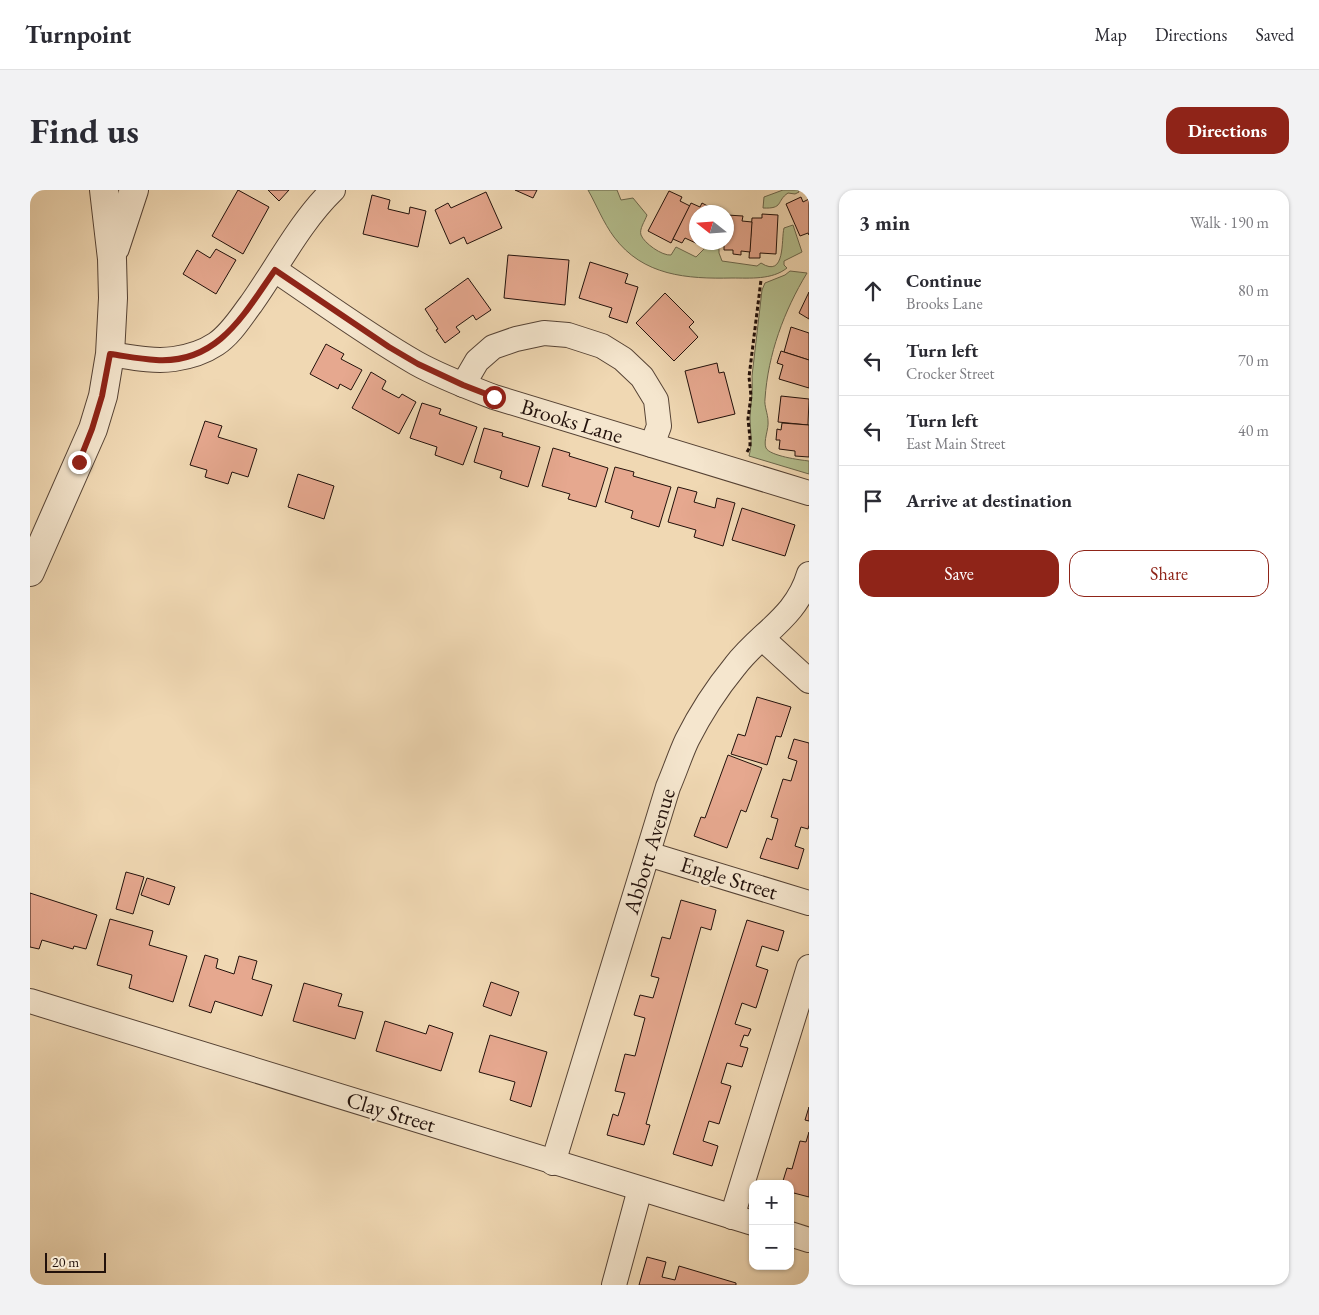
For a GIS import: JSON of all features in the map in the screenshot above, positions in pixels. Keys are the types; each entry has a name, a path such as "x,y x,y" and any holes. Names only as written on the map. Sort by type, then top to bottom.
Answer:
{"street":[{"path":"30,572 92,429 102,396 110,354 113,298 112,259 104,190"},
{"path":"112,259 134,190"},
{"path":"110,354 157,360 173,359 193,355 217,343 236,325 301,229 333,190"},
{"name":"Brooks Lane","path":"275,270 389,347 418,364 463,385 494,397 809,492"},
{"name":"Brooks Lane","path":"463,385 477,361 493,347 516,339 544,333 568,335 602,346 623,359 642,378 656,400 659,426 652,445"},
{"name":"Abbott Avenue","path":"554,1163 668,787 687,740 713,695 736,664 791,610 805,589 809,574"},
{"path":"762,638 809,681"},
{"name":"Engle Street","path":"648,854 809,902"},
{"path":"742,1220 809,966"},
{"name":"Clay Street","path":"30,1001 742,1220"},
{"path":"614,1285 640,1189"},
{"path":"794,1235 809,1240"}],"path":[{"path":"744,453 750,447 748,419 751,396 749,377 761,280"}],"green space":[{"path":"588,190 617,190 621,200 633,198 647,215 642,225 641,235 646,242 667,255 671,255 676,247 696,257 703,250 719,250 722,261 757,266 761,263 769,267 775,266 781,256 784,228 793,225 802,252 784,261 784,265 787,268 781,272 761,278 699,278 683,276 652,267 638,260 614,237"},
{"path":"783,190 798,190 799,192 795,194 788,193 777,206 763,208 764,197"},
{"path":"790,271 807,273 784,318 774,349 765,399 768,424 765,445 773,453 809,461 809,474 749,456 752,376 762,290 765,283"}],"building":[{"path":"238,190 269,207 243,254 212,236"},
{"path":"268,190 289,190 279,201"},
{"path":"515,190 537,190 533,198"},
{"path":"669,191 682,197 680,201 689,206 671,243 648,231"},
{"path":"486,192 502,228 467,244 464,237 450,244 435,210 448,203 451,208"},
{"path":"372,195 390,200 388,209 409,214 410,207 426,211 418,247 363,234"},
{"path":"801,197 803,202 809,199 809,235 808,233 800,236 786,204"},
{"path":"689,207 689,240 685,238 682,243 673,239"},
{"path":"762,214 778,215 776,254 760,253 760,258 749,258 752,218 762,218"},
{"path":"734,215 743,216 742,221 752,222 750,252 741,251 741,255 733,254"},
{"path":"216,249 236,260 216,294 183,274 197,250 210,258"},
{"path":"508,255 569,260 565,305 504,298"},
{"path":"590,262 628,274 625,283 638,287 627,323 609,317 612,308 579,298"},
{"path":"468,278 491,310 476,320 473,315 456,327 460,332 445,343 425,309"},
{"path":"809,292 809,319 799,313"},
{"path":"665,293 694,322 689,327 698,337 674,361 636,323"},
{"path":"791,327 809,333 809,360 784,352"},
{"path":"326,344 344,354 341,359 362,370 351,390 340,384 338,389 310,374"},
{"path":"781,351 809,360 809,388 779,379 783,365 777,363"},
{"path":"717,363 719,373 724,372 735,414 698,423 685,371"},
{"path":"371,372 386,381 382,389 399,398 402,394 416,402 399,434 352,408"},
{"path":"781,396 809,399 808,425 778,422"},
{"path":"422,403 441,409 439,414 477,427 463,465 435,455 437,447 410,438"},
{"path":"205,421 222,426 218,437 257,449 248,477 232,472 228,484 205,477 207,470 190,465"},
{"path":"782,423 809,425 809,457 795,456 795,451 779,449 780,440 776,440 777,429 781,430"},
{"path":"484,428 503,433 502,436 540,447 528,487 500,478 502,471 474,462"},
{"path":"553,448 570,453 569,456 608,468 596,507 568,499 570,494 542,486"},
{"path":"615,467 634,472 633,476 671,487 659,527 631,518 633,511 605,502"},
{"path":"298,474 334,486 324,519 288,507"},
{"path":"678,487 697,492 694,502 715,508 717,498 735,503 723,546 694,537 696,530 668,522"},
{"path":"742,508 795,525 785,556 732,540"},
{"path":"757,697 791,707 781,737 776,736 767,765 731,754 738,734 745,736"},
{"path":"794,739 809,743 809,825 808,829 801,827 795,846 804,849 798,869 760,858 767,838 772,840 778,819 771,817 783,779 791,781 797,761 788,758"},
{"path":"728,755 762,768 746,812 741,810 727,848 694,836 701,817 705,818"},
{"path":"126,872 144,877 133,914 116,909"},
{"path":"147,878 175,887 169,905 141,895"},
{"path":"30,893 97,915 86,949 74,946 73,949 42,940 39,949 30,947"},
{"path":"681,900 716,910 711,930 701,927 646,1124 650,1125 644,1145 607,1135 613,1114 618,1116 625,1093 615,1091 625,1054 635,1056 645,1018 634,1015 640,995 653,998 659,978 651,976 662,937 670,939"},
{"path":"110,919 153,931 149,945 187,956 173,1002 129,988 132,975 97,965"},
{"path":"747,920 784,931 778,951 762,946 756,966 768,970 756,1008 742,1003 735,1024 751,1029 748,1036 744,1035 740,1046 748,1048 742,1067 727,1063 721,1083 731,1086 719,1124 709,1121 703,1141 718,1146 712,1166 673,1154"},
{"path":"205,955 218,959 216,968 234,974 239,956 257,961 252,979 272,985 262,1016 215,1001 211,1013 189,1006"},
{"path":"491,982 519,992 511,1016 483,1006"},
{"path":"304,983 342,994 338,1006 363,1012 355,1039 293,1021"},
{"path":"385,1021 426,1034 429,1025 453,1033 441,1071 376,1051"},
{"path":"490,1035 547,1052 531,1107 510,1100 515,1082 479,1072"},
{"path":"809,1107 809,1121 805,1120"},
{"path":"809,1132 809,1197 794,1193 794,1180 783,1180 787,1168 792,1169 800,1141 806,1142"},
{"path":"647,1257 666,1262 662,1277 675,1280 679,1266 736,1283 736,1285 639,1285"}],"route":[{"path":"79,462 102,396 110,354 157,360 173,359 193,355 217,343 236,325 275,270 389,347 418,364 494,397"}]}
